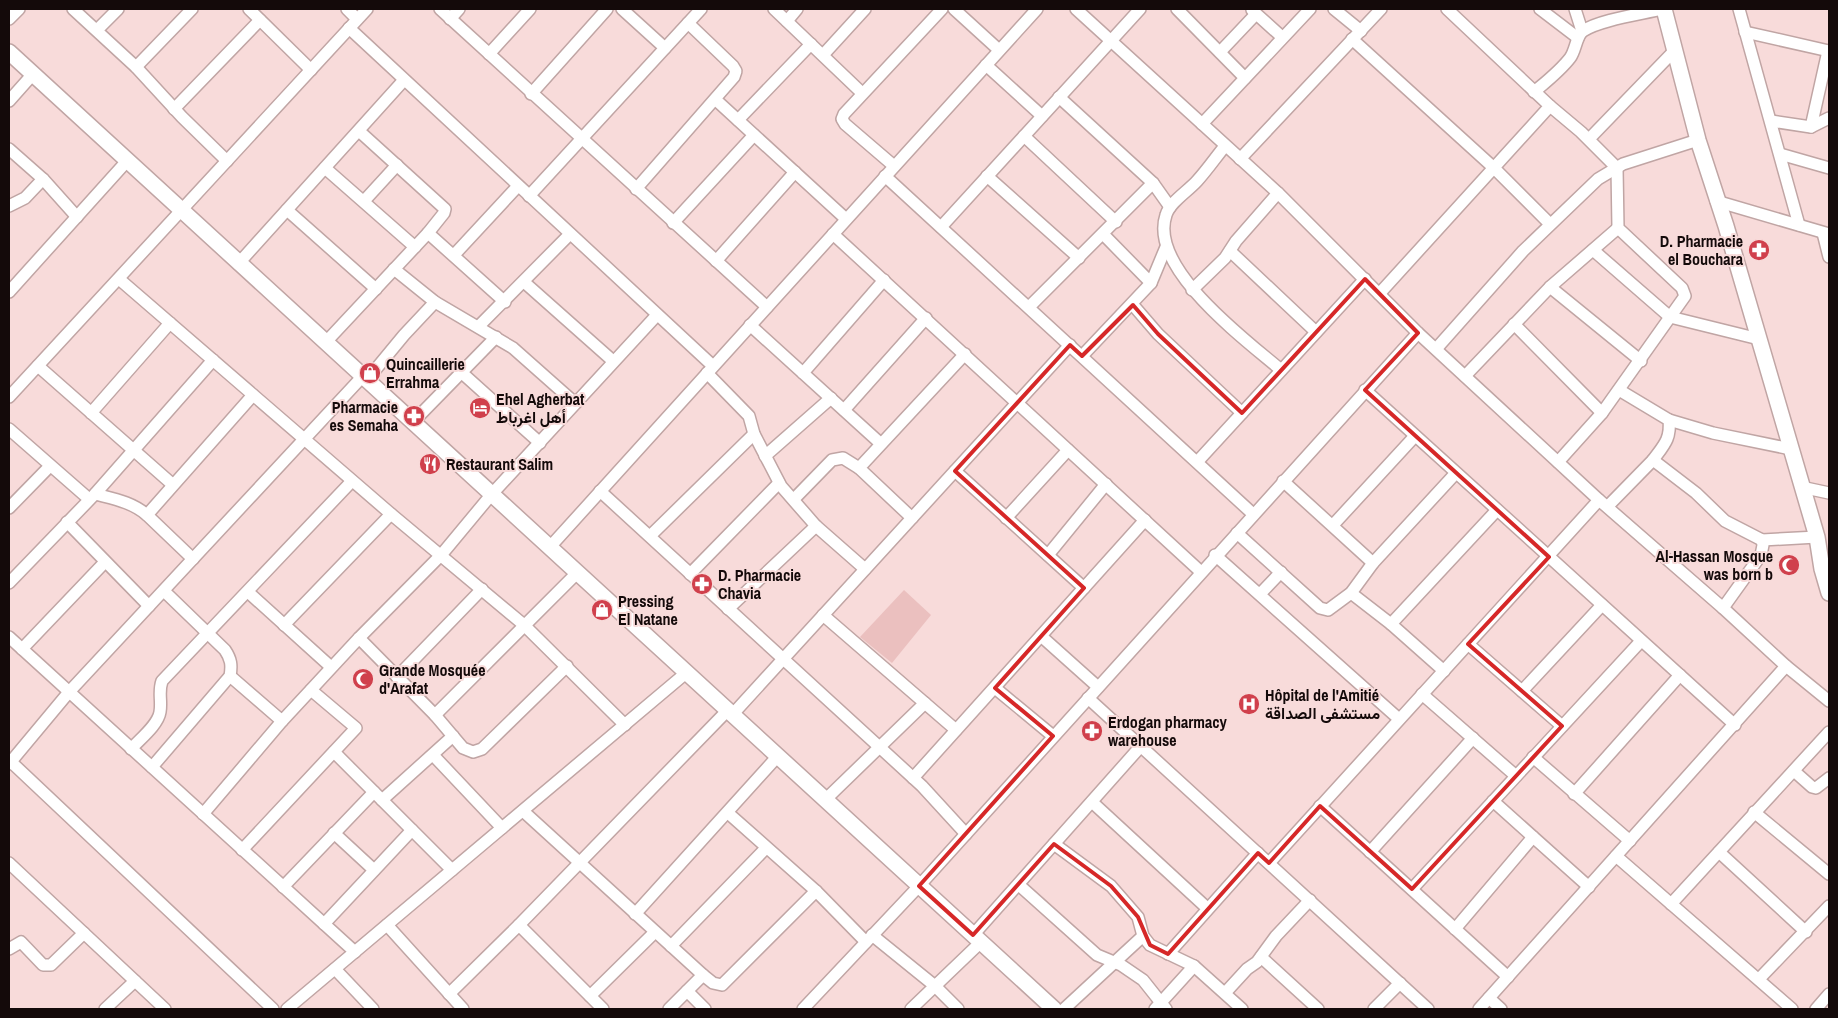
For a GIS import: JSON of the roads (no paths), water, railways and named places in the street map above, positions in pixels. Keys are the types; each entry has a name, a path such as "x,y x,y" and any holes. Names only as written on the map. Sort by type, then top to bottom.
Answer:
{"street":[{"path":"9,20 19,9"},
{"path":"73,9 136,67 174,109 227,161"},
{"path":"97,30 118,9"},
{"path":"136,67 192,9"},
{"path":"249,9 311,70"},
{"path":"347,9 357,19"},
{"path":"9,396 367,9"},
{"path":"440,9 581,140 767,307"},
{"path":"450,19 459,9"},
{"path":"489,54 530,9"},
{"path":"531,94 607,9"},
{"path":"622,9 665,48"},
{"path":"529,196 701,9"},
{"path":"774,9 862,93"},
{"path":"787,21 797,9"},
{"path":"823,55 865,9"},
{"path":"894,166 845,124 842,119 862,93 942,9"},
{"path":"954,9 999,50"},
{"path":"549,548 1037,9"},
{"path":"1076,9 1278,193 1418,333 1558,462 1786,666 1829,701"},
{"path":"941,227 1140,9"},
{"path":"1177,9 1245,78"},
{"path":"1202,124 1310,9"},
{"path":"1334,9 1360,30"},
{"path":"1240,159 1381,9"},
{"path":"1447,9 1534,92 1589,139 1617,168 1618,228 1685,292 1685,296 1641,361 1602,413 1558,462"},
{"path":"1540,9 1580,35"},
{"path":"1534,92 1562,67 1576,49 1580,35 1575,9"},
{"path":"1580,35 1594,26 1663,9 1716,202 1726,226 1817,537 1826,570 1829,593"},
{"path":"1739,9 1799,225"},
{"path":"1220,52 1254,11 1282,37"},
{"path":"174,109 260,20"},
{"path":"636,189 716,100 734,77 736,71 688,22"},
{"path":"349,28 657,315 710,370 748,416 764,456 779,483 816,526 865,569"},
{"path":"1745,32 1829,51 1811,127"},
{"path":"1352,39 1494,168 1550,224"},
{"path":"738,120 811,44"},
{"path":"1589,139 1674,50"},
{"path":"9,52 181,212 1054,1009"},
{"path":"986,66 1042,116"},
{"path":"9,101 33,74"},
{"path":"238,264 404,80"},
{"path":"1059,98 1152,183 1170,207"},
{"path":"716,100 846,219"},
{"path":"1379,294 1550,106"},
{"path":"1771,121 1811,127 1829,118"},
{"path":"325,343 428,232 445,209 359,131"},
{"path":"673,223 754,135"},
{"path":"1024,136 1116,222"},
{"path":"1436,349 1522,251 1598,179 1617,168 1698,140"},
{"path":"1225,146 1198,180 1170,207 1163,226 1166,247 1192,290 1281,370"},
{"path":"9,149 43,178 77,217"},
{"path":"1780,154 1829,168"},
{"path":"9,292 126,161"},
{"path":"364,201 397,164"},
{"path":"325,168 415,246"},
{"path":"716,261 795,172"},
{"path":"885,176 1254,514"},
{"path":"987,176 1079,258"},
{"path":"9,206 25,198 43,178"},
{"path":"1029,307 1116,222 1152,183"},
{"path":"454,255 518,186"},
{"path":"1192,290 1230,251 1236,241 1278,193"},
{"path":"1716,202 1826,234 1829,257"},
{"path":"287,210 376,289"},
{"path":"1465,376 1550,287 1618,228"},
{"path":"428,232 505,302"},
{"path":"479,326 505,302 570,234"},
{"path":"833,234 1202,572"},
{"path":"1103,234 1151,282"},
{"path":"1082,356 1118,317 1133,305 1151,282 1166,247"},
{"path":"1593,250 1670,318 1759,339"},
{"path":"1230,251 1316,332"},
{"path":"394,269 435,302 479,326 513,348 575,404"},
{"path":"119,279 352,481 442,554 524,625 625,725"},
{"path":"1198,461 1365,279"},
{"path":"803,373 884,280"},
{"path":"524,282 613,361"},
{"path":"1550,287 1641,361"},
{"path":"273,1009 9,762 69,692 304,439 364,379 435,302"},
{"path":"1133,305 1158,334 1242,413"},
{"path":"203,814 282,721 359,638 442,554 491,495 657,315"},
{"path":"844,410 926,318"},
{"path":"91,413 170,323"},
{"path":"1514,324 1602,413"},
{"path":"750,325 880,443"},
{"path":"803,1009 919,886 1202,572 1215,555 1418,333"},
{"path":"412,423 496,337"},
{"path":"449,994 520,925 783,659 1070,345"},
{"path":"859,468 880,443 965,354"},
{"path":"9,583 92,497 213,360"},
{"path":"38,366 172,484"},
{"path":"462,372 540,443"},
{"path":"1365,390 1455,474 1549,556 1735,725"},
{"path":"1619,390 1669,420 1713,433 1791,449"},
{"path":"147,515 172,484 253,395"},
{"path":"764,456 831,398"},
{"path":"1269,862 1549,556 1604,503 1653,460 1667,441 1670,432 1669,420"},
{"path":"9,429 50,466 92,497 125,502 139,507 193,559"},
{"path":"650,536 754,434"},
{"path":"1333,525 1415,436"},
{"path":"1006,518 1068,450"},
{"path":"794,500 832,460 843,458 859,468 912,518"},
{"path":"1653,460 1696,493 1725,521 1762,540 1817,537"},
{"path":"9,508 50,466"},
{"path":"955,471 1084,588"},
{"path":"1237,533 1320,608 1328,610 1351,593 1373,563 1455,474"},
{"path":"131,749 157,720 160,712 159,689 162,681 209,634 352,481"},
{"path":"1283,481 1373,563"},
{"path":"690,574 779,483"},
{"path":"1048,555 1106,484"},
{"path":"1801,486 1829,493"},
{"path":"600,491 913,778 966,834"},
{"path":"1391,624 1497,510"},
{"path":"284,625 391,514"},
{"path":"913,778 1145,520"},
{"path":"67,522 149,606"},
{"path":"728,609 816,526"},
{"path":"1723,608 1760,555 1763,545 1762,540"},
{"path":"1215,555 1399,719"},
{"path":"22,649 105,562"},
{"path":"1260,594 1281,572"},
{"path":"435,715 577,573"},
{"path":"397,677 482,589"},
{"path":"152,767 230,676 231,659 226,650 164,591"},
{"path":"248,592 331,668"},
{"path":"1351,593 1391,624 1444,672"},
{"path":"1522,691 1602,605"},
{"path":"823,615 956,730"},
{"path":"1041,636 1098,687"},
{"path":"9,637 355,952"},
{"path":"359,638 435,715 463,748 473,752 482,748 566,666"},
{"path":"1412,889 1641,640"},
{"path":"1468,644 1562,726"},
{"path":"1479,1009 1786,666"},
{"path":"287,1009 686,673"},
{"path":"1574,794 1680,675"},
{"path":"230,676 282,721"},
{"path":"994,688 1053,736"},
{"path":"242,850 356,728 311,690"},
{"path":"1422,694 1516,776"},
{"path":"1088,698 1428,1009"},
{"path":"825,800 878,746 925,703"},
{"path":"1671,904 1829,732"},
{"path":"283,887 334,833 378,796 433,755 453,736"},
{"path":"1370,852 1473,738"},
{"path":"911,1009 935,986 977,938 1054,844 1141,746"},
{"path":"334,752 452,870"},
{"path":"433,755 502,828"},
{"path":"635,914 777,757"},
{"path":"1533,758 1630,841"},
{"path":"1794,771 1812,787 1816,788 1829,778"},
{"path":"1493,801 1589,886"},
{"path":"1092,802 1207,908"},
{"path":"1320,806 1508,977"},
{"path":"523,811 703,976 713,983 722,985 816,891"},
{"path":"1754,812 1829,874"},
{"path":"728,813 869,938 935,986 958,1009"},
{"path":"324,924 412,830"},
{"path":"334,833 374,870"},
{"path":"1455,929 1533,837"},
{"path":"1054,844 1111,886 1138,917 1143,936 1150,945 1194,966 1242,1009"},
{"path":"671,946 766,848"},
{"path":"1718,852 1806,932"},
{"path":"1168,954 1258,853"},
{"path":"1616,856 1792,1009"},
{"path":"9,863 165,1009"},
{"path":"1019,885 1097,955 1114,962 1143,980 1160,1007 1194,966"},
{"path":"1226,993 1262,957 1276,936 1310,900"},
{"path":"1759,979 1829,906"},
{"path":"387,925 463,1009"},
{"path":"520,925 603,1009"},
{"path":"590,996 655,932"},
{"path":"9,949 20,942 43,965 52,965 84,933"},
{"path":"1064,1009 1143,936"},
{"path":"1262,957 1318,1009"},
{"path":"335,969 372,1009"},
{"path":"669,1009 703,976"},
{"path":"105,1009 135,981"},
{"path":"1374,1009 1400,983"},
{"path":"687,991 705,1009"},
{"path":"1816,1009 1829,994"},
{"path":"1489,998 1501,1009"}],"place":[{"name":"D. Pharmacie el Bouchara","path":"1759,250"},
{"name":"Quincaillerie Errahma","path":"370,373"},
{"name":"Ehel Agherbat أهل اغرباط","path":"480,408"},
{"name":"Pharmacie es Semaha","path":"414,416"},
{"name":"Restaurant Salim","path":"430,464"},
{"name":"Al-Hassan Mosque was born b","path":"1789,565"},
{"name":"D. Pharmacie Chavia","path":"702,584"},
{"name":"Pressing El Natane","path":"602,610"},
{"name":"Grande Mosquée d'Arafat","path":"363,679"},
{"name":"Hôpital de l'Amitié مستشفى الصداقة","path":"1249,704"},
{"name":"Erdogan pharmacy warehouse","path":"1092,731"}]}
